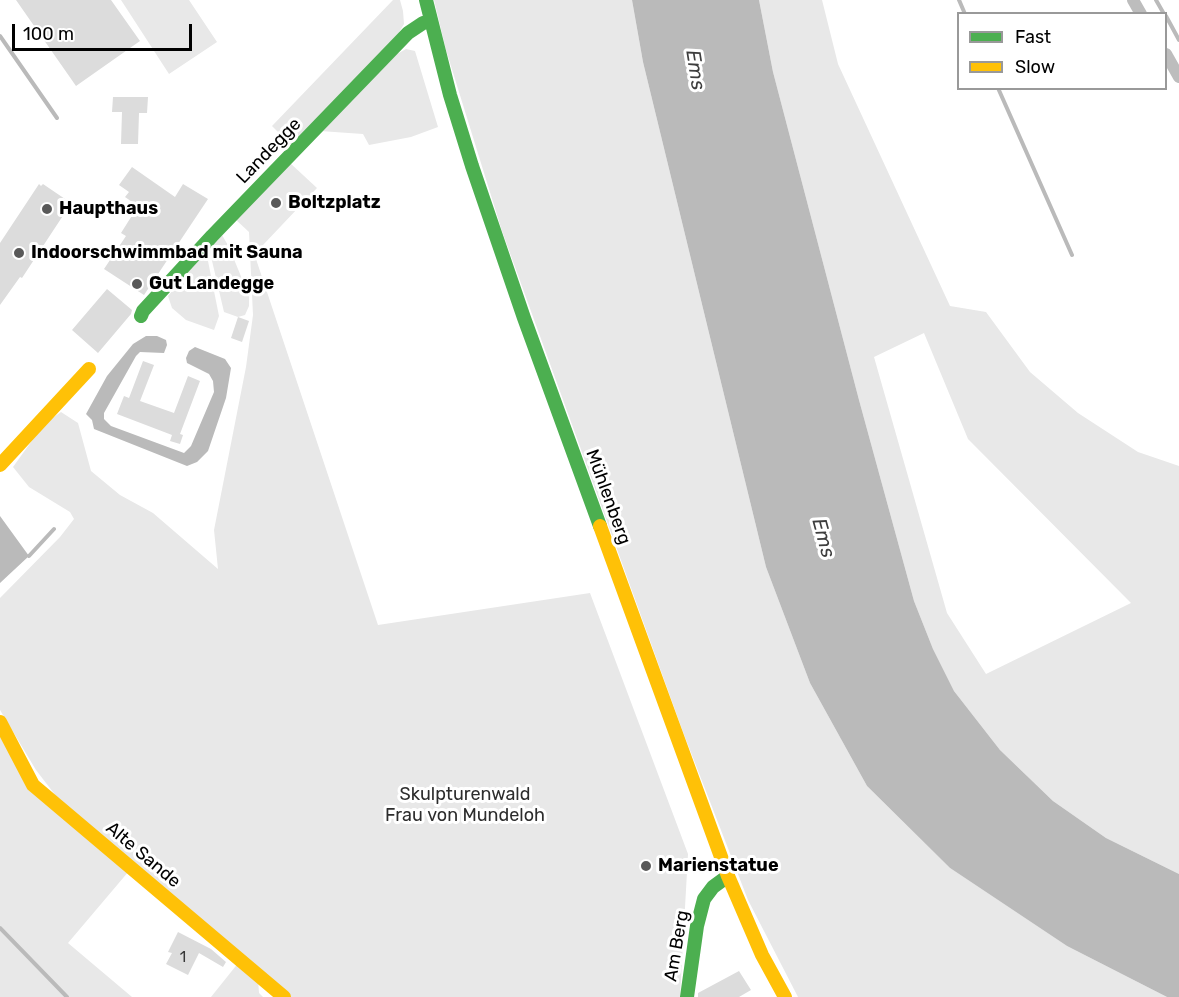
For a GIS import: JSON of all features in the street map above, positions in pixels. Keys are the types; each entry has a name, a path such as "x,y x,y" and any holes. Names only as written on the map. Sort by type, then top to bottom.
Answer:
{"street":[{"name":"Mühlenberg","path":"426,0 468,156 524,318 728,876 762,955 785,997"},
{"name":"Landegge","path":"141,316 143,311 205,244 408,33 423,23 431,21"},
{"path":"1167,56 1179,77"},
{"path":"0,465 89,369"},
{"name":"Alte Sande","path":"0,722 33,785 284,997"},
{"name":"Am Berg","path":"687,997 697,926 704,899 713,886 728,876"}],"green space":[{"path":"121,0 189,0 217,42 169,74"},
{"path":"393,0 400,0 403,11 404,24 398,34 292,146 272,126"},
{"path":"434,0 632,0 643,62 766,567 810,683 867,786 950,868 1067,946 1167,997 798,997 748,900 683,732 502,231 446,50"},
{"path":"759,0 822,0 838,64 950,306 986,312 1030,372 1078,413 1138,452 1179,466 1179,874 1106,838 1053,801 1000,750 954,691 933,649 914,601 773,72","holes":["924,333 968,439 1131,603 986,674 947,613 874,357"]},
{"path":"406,49 415,51 438,127 411,137 369,145 363,134 320,131 397,54"},
{"name":"Skulpturenwald Frau von Mundeloh","path":"289,162 317,188 263,245 256,259 378,625 590,593 688,854 680,997 287,997 66,809 36,770 0,710 0,598 60,537 74,519 70,512 29,487 13,467 44,424 61,412 78,423 91,471 120,495 153,513 218,569 214,530 246,367 253,315 249,232 235,219"},
{"path":"222,235 249,296 249,306 245,315 238,317 224,312 209,248"},
{"path":"206,251 219,316 214,330 186,320 172,308 168,296"},
{"path":"0,734 35,794 129,871 68,943 132,997 0,997"},
{"path":"239,962 258,979 259,993 263,997 211,997"}],"water":[{"name":"Ems","path":"632,0 759,0 773,72 859,400 914,601 933,649 954,691 1000,750 1053,801 1106,838 1179,874 1179,997 1167,997 1067,946 950,868 867,786 810,683 766,567 643,62"},
{"path":"146,336 157,336 166,340 164,353 140,352 136,356 104,413 104,419 111,426 184,453 191,446 214,392 213,381 209,374 187,363 186,358 189,351 195,347 225,359 231,368 226,398 208,451 197,462 187,466 94,429 92,420 86,414 107,376 133,344"},
{"path":"0,516 29,556 0,583"}],"building":[{"path":"16,0 111,0 140,41 76,86"},
{"path":"113,97 148,97 147,113 139,113 138,144 121,144 122,112 112,112"},
{"path":"132,167 175,197 183,184 208,199 144,295 104,269 126,236 121,233 138,206 125,197 129,192 119,185"},
{"path":"39,184 41,186 43,184 68,201 70,205 22,278 20,277 0,305 0,243"},
{"path":"107,289 132,310 98,353 72,330"},
{"path":"238,317 249,321 242,342 231,338"},
{"path":"143,361 154,365 140,401 174,413 188,376 200,381 180,434 183,435 180,444 170,441 172,435 117,414 124,396 129,398"},
{"path":"178,932 211,949 226,962 223,967 199,953 188,975 166,964 172,953 168,952"},
{"path":"739,971 751,990 739,997 698,997 698,993"}],"waterway":[{"path":"959,0 964,12"},
{"path":"1156,0 1163,12"},
{"path":"1167,18 1179,40"},
{"path":"0,36 57,118"},
{"path":"999,90 1072,255"},
{"path":"29,556 54,529"},
{"path":"0,928 67,997"}],"traffic: fast":[{"path":"426,0 450,95 472,166 524,318 600,526"},
{"path":"141,316 143,311 212,236 408,33 423,23 431,21"},
{"path":"687,997 697,926 704,899 713,887 728,876"}],"traffic: slow":[{"path":"0,465 89,369"},
{"path":"600,526 728,876 762,955 785,997"},
{"path":"0,722 33,785 284,997"}],"place":[{"name":"Boltzplatz","path":"276,203"},
{"name":"Haupthaus","path":"47,209"},
{"name":"Indoorschwimmbad mit Sauna","path":"19,253"},
{"name":"Gut Landegge","path":"137,284"},
{"name":"Marienstatue","path":"646,866"}]}
